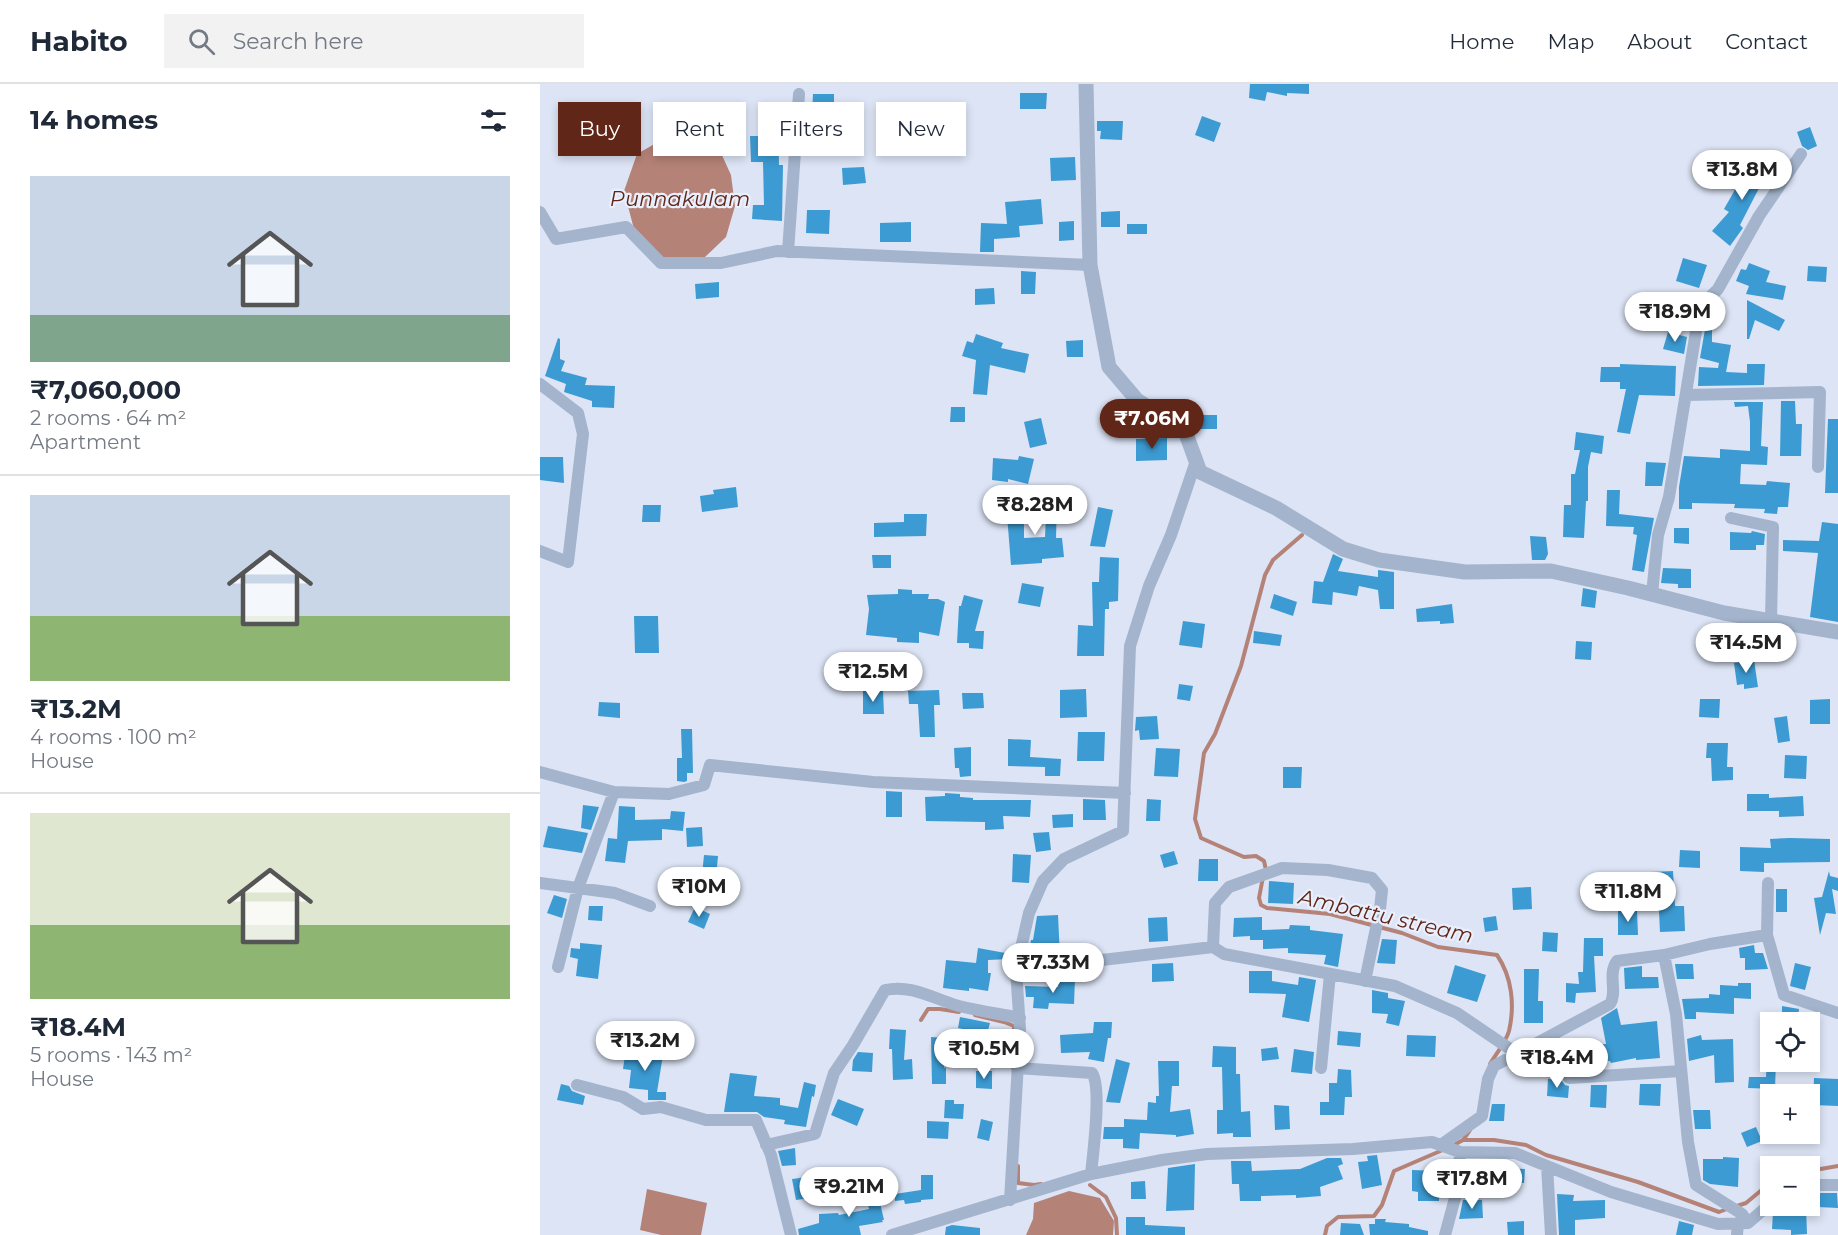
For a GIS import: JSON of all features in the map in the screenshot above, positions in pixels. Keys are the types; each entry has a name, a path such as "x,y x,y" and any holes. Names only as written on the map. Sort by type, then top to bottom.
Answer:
{"street":[{"path":"1086,84 1090,266 1109,367 1137,399 1185,431 1200,472 1276,508 1343,549 1379,560 1465,572 1551,571 1724,613 1838,632"},
{"path":"788,252 799,94"},
{"path":"1652,594 1658,535 1669,497 1700,307 1718,289 1759,216 1802,154"},
{"path":"540,212 556,239 626,227 661,263 721,263 777,251 1090,266"},
{"path":"540,384 578,413 583,434 567,562 540,551"},
{"path":"1686,394 1820,392 1818,467"},
{"path":"1010,1200 1020,1018 1016,970 1029,913 1044,881 1064,859 1123,831 1130,646 1149,586 1171,535 1196,461"},
{"path":"1731,519 1773,526 1771,620"},
{"path":"540,772 614,792 669,794 704,785 710,765 873,782 1125,793"},
{"path":"558,967 578,888 614,792"},
{"path":"1213,947 1215,903 1229,887 1282,868 1328,870 1372,878 1382,890 1379,918 1365,981"},
{"path":"540,883 615,893 650,906"},
{"path":"1768,883 1767,936 1784,994 1838,1013"},
{"path":"1532,1045 1610,1004 1613,999 1612,967 1617,961 1664,955 1710,944 1767,936"},
{"path":"1016,970 1213,947 1224,954 1395,986 1457,1013 1508,1048 1532,1045 1555,1048 1569,1078 1681,1071"},
{"path":"1664,955 1676,1014 1688,1142 1696,1185 1725,1202 1741,1224"},
{"path":"1321,1068 1330,974"},
{"path":"766,1144 815,1134 834,1073 885,990 897,987 908,988 958,1006 1020,1018"},
{"path":"1441,1145 1482,1116 1488,1079 1494,1066 1508,1048"},
{"path":"1017,1068 1092,1073 1096,1078 1091,1174"},
{"path":"577,1085 623,1097 644,1109 662,1107 706,1120 756,1120 771,1155 792,1235"},
{"path":"892,1235 1091,1174 1161,1160 1208,1154 1353,1149 1432,1142 1459,1152 1515,1153 1611,1192 1718,1224 1741,1224 1760,1211"},
{"path":"1445,1235 1458,1187 1459,1152"},
{"path":"1547,1166 1551,1235"},
{"path":"1820,1185 1838,1185"}],"water":[{"name":"Punnakulam","path":"653,145 653,156 722,156 731,175 735,206 726,237 705,257 665,261 635,233 624,191 636,156 641,156 641,152"},
{"path":"647,1189 707,1203 701,1235 661,1235 640,1230"},
{"path":"1069,1191 1100,1198 1114,1221 1113,1235 1026,1235 1033,1219 1034,1203"}],"building":[{"path":"1250,84 1309,84 1309,94 1287,93 1287,96 1267,92 1265,101 1249,98"},
{"path":"1020,93 1047,93 1046,109 1020,109"},
{"path":"813,94 834,94 834,102 813,102"},
{"path":"1202,116 1221,123 1214,142 1195,135"},
{"path":"1097,121 1123,121 1122,140 1100,139 1101,131 1097,131"},
{"path":"1810,127 1817,146 1808,150 1802,146 1797,132"},
{"path":"750,136 758,136 758,156 779,156 779,165 783,165 782,221 752,219 753,205 764,205 763,162 751,162"},
{"path":"1756,155 1772,163 1740,225 1743,228 1730,246 1712,231 1729,212 1724,209"},
{"path":"1075,157 1076,180 1051,181 1050,158"},
{"path":"864,167 866,183 843,185 842,168"},
{"path":"1041,199 1043,224 1019,226 1020,237 994,239 994,252 980,252 981,223 1007,224 1005,202"},
{"path":"807,210 830,210 829,234 806,233"},
{"path":"1120,211 1120,227 1101,227 1101,212"},
{"path":"1074,221 1074,240 1059,241 1059,222"},
{"path":"911,222 911,242 880,242 880,223"},
{"path":"1127,224 1147,224 1147,234 1127,234"},
{"path":"1683,258 1707,265 1699,288 1676,281"},
{"path":"1749,263 1770,271 1766,282 1786,286 1783,300 1746,294 1749,286 1736,281 1741,269 1746,270"},
{"path":"1808,266 1827,267 1826,282 1807,281"},
{"path":"1021,271 1036,272 1035,294 1021,294"},
{"path":"719,282 719,297 696,299 695,284"},
{"path":"994,288 995,304 975,305 975,289"},
{"path":"1747,300 1785,320 1779,331 1755,320 1749,339 1747,339"},
{"path":"1707,318 1712,319 1712,342 1731,345 1726,372 1747,373 1747,364 1765,364 1764,385 1698,386 1699,367 1718,368 1719,363 1700,358"},
{"path":"1668,332 1687,337 1684,354 1663,349"},
{"path":"976,334 1003,343 1001,348 1029,354 1025,373 990,365 987,395 973,394 976,360 962,356 967,341 973,343"},
{"path":"558,338 560,339 560,359 565,361 561,371 587,378 585,385 615,386 614,408 592,407 592,401 564,392 566,384 545,376"},
{"path":"1083,340 1083,357 1067,357 1066,341"},
{"path":"1620,364 1676,366 1675,396 1639,395 1630,434 1617,432 1626,389 1620,389 1620,382 1600,382 1601,367 1620,367"},
{"path":"1781,401 1795,401 1796,424 1802,424 1801,456 1780,456"},
{"path":"1734,402 1763,402 1761,446 1768,447 1767,465 1741,464 1740,484 1766,485 1767,481 1790,483 1788,507 1778,507 1777,514 1764,513 1765,509 1734,508 1735,504 1692,503 1692,509 1679,509 1679,487 1684,456 1720,458 1720,449 1750,451 1748,406 1735,407"},
{"path":"951,407 965,407 965,422 950,422"},
{"path":"1197,415 1217,415 1217,429 1197,429"},
{"path":"1041,418 1047,444 1030,448 1024,422"},
{"path":"1828,419 1838,419 1838,493 1825,493"},
{"path":"1576,432 1604,436 1602,454 1591,452 1588,467 1588,501 1586,501 1584,538 1563,537 1564,505 1571,505 1571,474 1575,474 1580,450 1574,450"},
{"path":"1167,438 1167,460 1136,461 1136,439"},
{"path":"1019,456 1034,459 1028,484 1008,479 1008,482 992,480 993,458 1018,460"},
{"path":"540,457 563,457 564,483 540,480"},
{"path":"1646,462 1666,463 1662,486 1645,486"},
{"path":"736,487 738,507 702,512 700,496 714,494 713,490"},
{"path":"1607,490 1620,490 1619,514 1654,518 1644,572 1632,570 1637,535 1633,534 1634,527 1606,526"},
{"path":"1039,493 1053,493 1053,501 1057,501 1056,538 1062,538 1064,557 1042,559 1042,563 1011,565 1007,515 1024,515 1024,538 1045,537 1046,515 1039,515"},
{"path":"643,505 661,505 660,522 642,522"},
{"path":"1098,507 1113,510 1105,547 1090,546"},
{"path":"904,514 927,514 926,536 874,537 874,523 904,522"},
{"path":"1822,522 1838,524 1838,622 1810,617 1818,553 1783,551 1783,540 1819,541"},
{"path":"1674,528 1689,528 1689,544 1674,543"},
{"path":"1752,531 1765,534 1764,545 1756,545 1756,550 1730,550 1730,532 1751,533"},
{"path":"1530,536 1546,537 1548,554 1545,560 1532,560"},
{"path":"1333,554 1343,559 1338,571 1378,577 1378,570 1394,572 1394,609 1380,609 1378,590 1359,586 1357,596 1333,592 1332,605 1312,603 1314,581 1323,582"},
{"path":"872,555 891,555 891,568 873,568"},
{"path":"1100,557 1119,558 1118,601 1109,602 1109,609 1105,609 1104,656 1077,656 1078,625 1093,626 1092,582 1099,582"},
{"path":"1663,568 1691,569 1691,588 1678,588 1678,584 1661,583"},
{"path":"1022,583 1044,587 1040,607 1018,603"},
{"path":"1583,588 1597,591 1595,608 1581,606"},
{"path":"898,589 912,590 912,594 929,594 928,599 945,602 939,636 919,632 919,643 897,642 897,638 866,635 869,609 867,595 898,594"},
{"path":"1274,594 1297,602 1293,616 1270,608"},
{"path":"964,595 983,600 975,631 984,631 983,649 969,648 969,643 957,643 959,606 961,606"},
{"path":"1452,604 1454,623 1417,622 1416,609"},
{"path":"634,616 658,616 659,653 635,653"},
{"path":"1183,621 1205,624 1202,648 1179,645"},
{"path":"1768,630 1780,632 1781,647 1768,647"},
{"path":"1254,631 1282,635 1280,646 1253,643"},
{"path":"1576,641 1592,642 1591,660 1575,659"},
{"path":"1754,660 1758,687 1744,689 1744,684 1737,685 1734,663"},
{"path":"1179,684 1193,686 1190,701 1177,699"},
{"path":"1086,689 1087,717 1060,718 1060,690"},
{"path":"939,690 940,705 934,705 935,737 920,737 918,704 909,704 908,691"},
{"path":"863,691 883,691 884,714 863,714"},
{"path":"962,693 983,693 984,708 963,709"},
{"path":"1700,699 1720,699 1719,718 1699,717"},
{"path":"1830,699 1830,724 1810,724 1810,700"},
{"path":"599,702 620,703 620,718 598,716"},
{"path":"1157,716 1159,739 1140,740 1139,730 1135,731 1136,717"},
{"path":"1787,716 1790,741 1778,743 1774,718"},
{"path":"681,729 692,729 693,773 687,773 687,781 684,782 677,781 677,758 682,758"},
{"path":"1078,732 1105,732 1104,761 1077,761"},
{"path":"1008,739 1031,740 1030,757 1061,759 1060,776 1045,776 1045,767 1008,766"},
{"path":"1707,743 1728,743 1727,767 1733,767 1733,780 1712,781 1711,758 1706,758"},
{"path":"971,747 971,776 960,777 959,768 955,768 954,748"},
{"path":"1156,748 1180,749 1178,777 1154,776"},
{"path":"1785,755 1807,756 1806,779 1784,778"},
{"path":"1283,767 1302,767 1301,788 1283,788"},
{"path":"886,791 902,792 902,817 886,817"},
{"path":"945,793 960,794 960,797 973,798 973,800 1031,800 1030,817 1003,816 1004,829 985,830 985,822 926,821 925,797 945,796"},
{"path":"1747,794 1769,794 1769,798 1803,796 1804,816 1779,817 1779,811 1747,811"},
{"path":"1083,799 1105,800 1106,820 1083,820"},
{"path":"1147,799 1161,800 1160,821 1146,821"},
{"path":"583,805 599,807 591,830 581,828"},
{"path":"619,806 635,807 635,820 670,819 671,811 685,812 683,831 662,829 662,840 628,841 625,863 605,861 608,838 617,839"},
{"path":"1073,814 1073,827 1053,828 1052,815"},
{"path":"548,826 588,833 582,853 543,847"},
{"path":"702,827 703,846 687,847 686,828"},
{"path":"1049,832 1051,850 1036,852 1033,833"},
{"path":"1770,839 1830,839 1830,862 1764,863 1764,872 1740,871 1740,847 1771,848"},
{"path":"1680,850 1700,851 1700,868 1679,867"},
{"path":"1174,851 1178,864 1164,868 1160,855"},
{"path":"1013,854 1031,855 1029,883 1012,882"},
{"path":"704,855 718,856 716,878 702,876"},
{"path":"1199,859 1218,859 1218,881 1198,881"},
{"path":"1673,871 1675,906 1684,906 1685,931 1660,932 1658,891 1652,891 1651,872"},
{"path":"1829,871 1830,876 1838,878 1838,891 1832,889 1836,914 1826,913 1820,935 1814,898 1822,897"},
{"path":"1269,881 1294,883 1293,904 1268,903"},
{"path":"1531,887 1532,909 1513,910 1512,888"},
{"path":"1776,889 1787,889 1787,912 1776,912"},
{"path":"554,895 567,899 562,918 547,913"},
{"path":"589,906 603,906 602,921 588,920"},
{"path":"695,907 710,914 704,929 688,922"},
{"path":"1618,910 1637,910 1638,935 1618,935"},
{"path":"1058,915 1060,957 1029,959 1037,916"},
{"path":"1496,916 1498,930 1485,932 1483,918"},
{"path":"1167,917 1168,941 1149,942 1148,918"},
{"path":"1262,917 1262,930 1289,929 1290,925 1310,926 1310,930 1343,934 1338,967 1324,964 1326,955 1288,953 1288,948 1263,949 1263,940 1250,940 1250,936 1233,937 1234,918"},
{"path":"1543,932 1558,933 1557,952 1542,951"},
{"path":"1584,938 1603,938 1603,956 1594,956 1596,992 1576,993 1575,1003 1566,1002 1566,983 1579,984 1578,972 1583,972"},
{"path":"1382,939 1397,940 1395,964 1377,963"},
{"path":"580,943 602,945 598,979 576,976 578,959 570,957 571,948 580,949"},
{"path":"1754,945 1755,953 1763,953 1768,969 1745,970 1745,958 1740,958 1739,948"},
{"path":"978,948 1011,954 1010,959 988,960 988,973 991,973 988,991 943,988 946,960 976,963"},
{"path":"1173,963 1174,981 1152,982 1152,964"},
{"path":"1795,963 1811,967 1805,990 1790,986"},
{"path":"1675,964 1693,964 1694,979 1677,979"},
{"path":"1455,965 1486,975 1477,1002 1447,993"},
{"path":"1642,966 1642,977 1658,977 1659,988 1625,989 1624,968"},
{"path":"1524,969 1539,969 1538,1001 1543,1001 1543,1023 1524,1023"},
{"path":"1249,971 1272,971 1272,981 1298,985 1299,977 1316,980 1309,1022 1282,1017 1286,994 1249,993"},
{"path":"1059,977 1075,978 1074,1004 1049,1003 1048,1009 1033,1008 1034,997 1026,997 1025,986 1058,987"},
{"path":"1738,983 1751,983 1751,999 1734,998 1734,1014 1696,1012 1696,1019 1685,1019 1682,999 1709,998 1709,994 1720,995 1720,985 1738,986"},
{"path":"1372,990 1388,993 1388,998 1405,1001 1399,1026 1386,1023 1388,1014 1372,1013"},
{"path":"1782,1006 1799,1009 1799,1012 1782,1012"},
{"path":"1617,1008 1621,1025 1657,1021 1660,1058 1636,1060 1636,1058 1611,1063 1610,1061 1578,1062 1577,1045 1606,1044 1601,1018"},
{"path":"960,1017 990,1023 987,1034 958,1028"},
{"path":"1094,1022 1112,1022 1111,1038 1108,1038 1104,1062 1088,1059 1090,1052 1061,1053 1060,1035 1093,1033"},
{"path":"890,1029 906,1030 904,1060 912,1059 913,1079 893,1080 892,1049 889,1049"},
{"path":"1338,1031 1361,1033 1360,1047 1337,1045"},
{"path":"1407,1035 1436,1036 1435,1057 1406,1056"},
{"path":"1701,1035 1702,1040 1733,1039 1734,1082 1715,1083 1714,1055 1689,1061 1687,1039"},
{"path":"931,1037 945,1038 946,1084 932,1084"},
{"path":"1213,1046 1236,1047 1236,1074 1240,1074 1241,1112 1250,1111 1251,1137 1233,1137 1233,1133 1217,1134 1217,1110 1223,1110 1222,1067 1212,1067"},
{"path":"1277,1047 1279,1059 1262,1061 1261,1049"},
{"path":"626,1049 663,1055 657,1092 666,1092 666,1100 648,1100 648,1090 629,1088 631,1070 623,1069"},
{"path":"1294,1049 1314,1052 1312,1074 1291,1072"},
{"path":"858,1052 873,1053 872,1072 852,1071 853,1060"},
{"path":"1116,1059 1130,1063 1120,1103 1106,1102"},
{"path":"1158,1061 1179,1061 1179,1086 1172,1086 1170,1112 1190,1109 1194,1134 1176,1137 1176,1135 1140,1133 1139,1149 1123,1148 1123,1139 1103,1139 1104,1127 1124,1127 1124,1119 1147,1120 1148,1102 1156,1103 1156,1096 1159,1096"},
{"path":"1338,1069 1351,1070 1352,1097 1345,1097 1344,1115 1320,1115 1320,1102 1329,1102 1329,1083 1337,1083"},
{"path":"976,1071 992,1071 992,1089 976,1088"},
{"path":"1766,1072 1776,1072 1775,1084 1760,1084 1760,1088 1748,1088 1749,1077 1766,1077"},
{"path":"730,1073 757,1076 754,1096 780,1098 780,1105 798,1108 804,1082 816,1085 806,1127 784,1124 785,1120 764,1117 757,1112 724,1112"},
{"path":"1814,1078 1838,1079 1838,1106 1820,1105 1820,1084 1814,1084"},
{"path":"1548,1079 1561,1080 1569,1086 1568,1098 1547,1096"},
{"path":"561,1084 585,1096 583,1105 557,1100"},
{"path":"1640,1084 1661,1084 1660,1106 1639,1105"},
{"path":"1591,1085 1607,1085 1606,1108 1590,1107"},
{"path":"838,1099 864,1109 857,1126 831,1115"},
{"path":"945,1100 954,1100 954,1104 964,1104 963,1119 944,1118"},
{"path":"1492,1104 1505,1104 1504,1121 1489,1121"},
{"path":"1274,1105 1289,1106 1290,1129 1275,1130"},
{"path":"1693,1110 1710,1110 1711,1129 1695,1129"},
{"path":"981,1119 993,1122 989,1141 977,1138"},
{"path":"927,1121 949,1122 948,1139 927,1138"},
{"path":"1756,1127 1760,1142 1747,1147 1741,1133"},
{"path":"795,1148 796,1165 782,1166 778,1151"},
{"path":"1377,1155 1382,1185 1362,1189 1358,1162 1368,1161 1367,1156"},
{"path":"1723,1157 1739,1158 1738,1187 1710,1184 1703,1180 1703,1159 1723,1159"},
{"path":"1327,1158 1341,1158 1343,1164 1338,1166 1343,1179 1320,1187 1321,1196 1296,1198 1296,1195 1261,1196 1261,1201 1240,1201 1239,1184 1232,1184 1231,1161 1251,1161 1252,1171 1300,1169"},
{"path":"1195,1164 1194,1210 1166,1211 1168,1168"},
{"path":"1507,1168 1525,1169 1524,1183 1507,1183"},
{"path":"1412,1170 1440,1171 1439,1201 1418,1201 1418,1192 1412,1191"},
{"path":"921,1175 933,1175 933,1199 905,1204 904,1200 895,1201 895,1194 921,1190"},
{"path":"808,1177 811,1198 796,1200 792,1179"},
{"path":"875,1181 883,1222 859,1226 861,1235 799,1235 798,1229 819,1223 819,1214 838,1213 839,1215 869,1209 863,1184"},
{"path":"1145,1181 1146,1199 1131,1199 1131,1182"},
{"path":"1820,1193 1837,1193 1838,1208 1820,1207"},
{"path":"1557,1194 1574,1195 1573,1201 1605,1200 1605,1218 1575,1220 1575,1235 1559,1235"},
{"path":"1463,1200 1482,1200 1483,1218 1459,1219"},
{"path":"1773,1216 1806,1216 1807,1234 1791,1235 1791,1230 1772,1229"},
{"path":"1126,1217 1145,1217 1145,1225 1185,1227 1185,1235 1126,1235"},
{"path":"1375,1219 1409,1224 1409,1227 1428,1231 1428,1235 1370,1235 1369,1224 1375,1224"},
{"path":"1524,1221 1524,1235 1508,1235 1507,1222"},
{"path":"1679,1221 1694,1225 1692,1235 1676,1235"},
{"path":"1341,1223 1360,1224 1364,1235 1340,1235"},
{"path":"952,1225 980,1228 980,1235 945,1235 946,1227"}],"waterway":[{"name":"Ambattu stream","path":"1266,870 1264,861 1256,856 1244,857 1201,838 1195,819 1204,753 1215,734 1241,666 1265,575 1273,560 1302,535"},
{"name":"Ambattu stream","path":"1263,877 1259,898 1261,905 1267,908 1330,914 1402,933 1438,947 1497,955 1509,982 1512,1011 1508,1035 1490,1064"},
{"path":"921,1020 928,1009 959,1012"},
{"path":"975,1015 1004,1022 1014,1026 1014,1029"},
{"name":"Ambattu stream","path":"1463,1140 1470,1130"},
{"name":"Ambattu stream","path":"1452,1146 1463,1140 1494,1140 1526,1145 1546,1155 1638,1182 1719,1212 1727,1209"},
{"name":"Ambattu stream","path":"1325,1235 1327,1226 1338,1217 1374,1216 1382,1205 1394,1171 1445,1149"},
{"path":"1018,1166 1018,1183 1041,1184"},
{"path":"1820,1169 1838,1166"},
{"path":"1090,1185 1106,1197 1116,1218 1117,1235"},
{"path":"1734,1207 1746,1203 1760,1191"}]}
